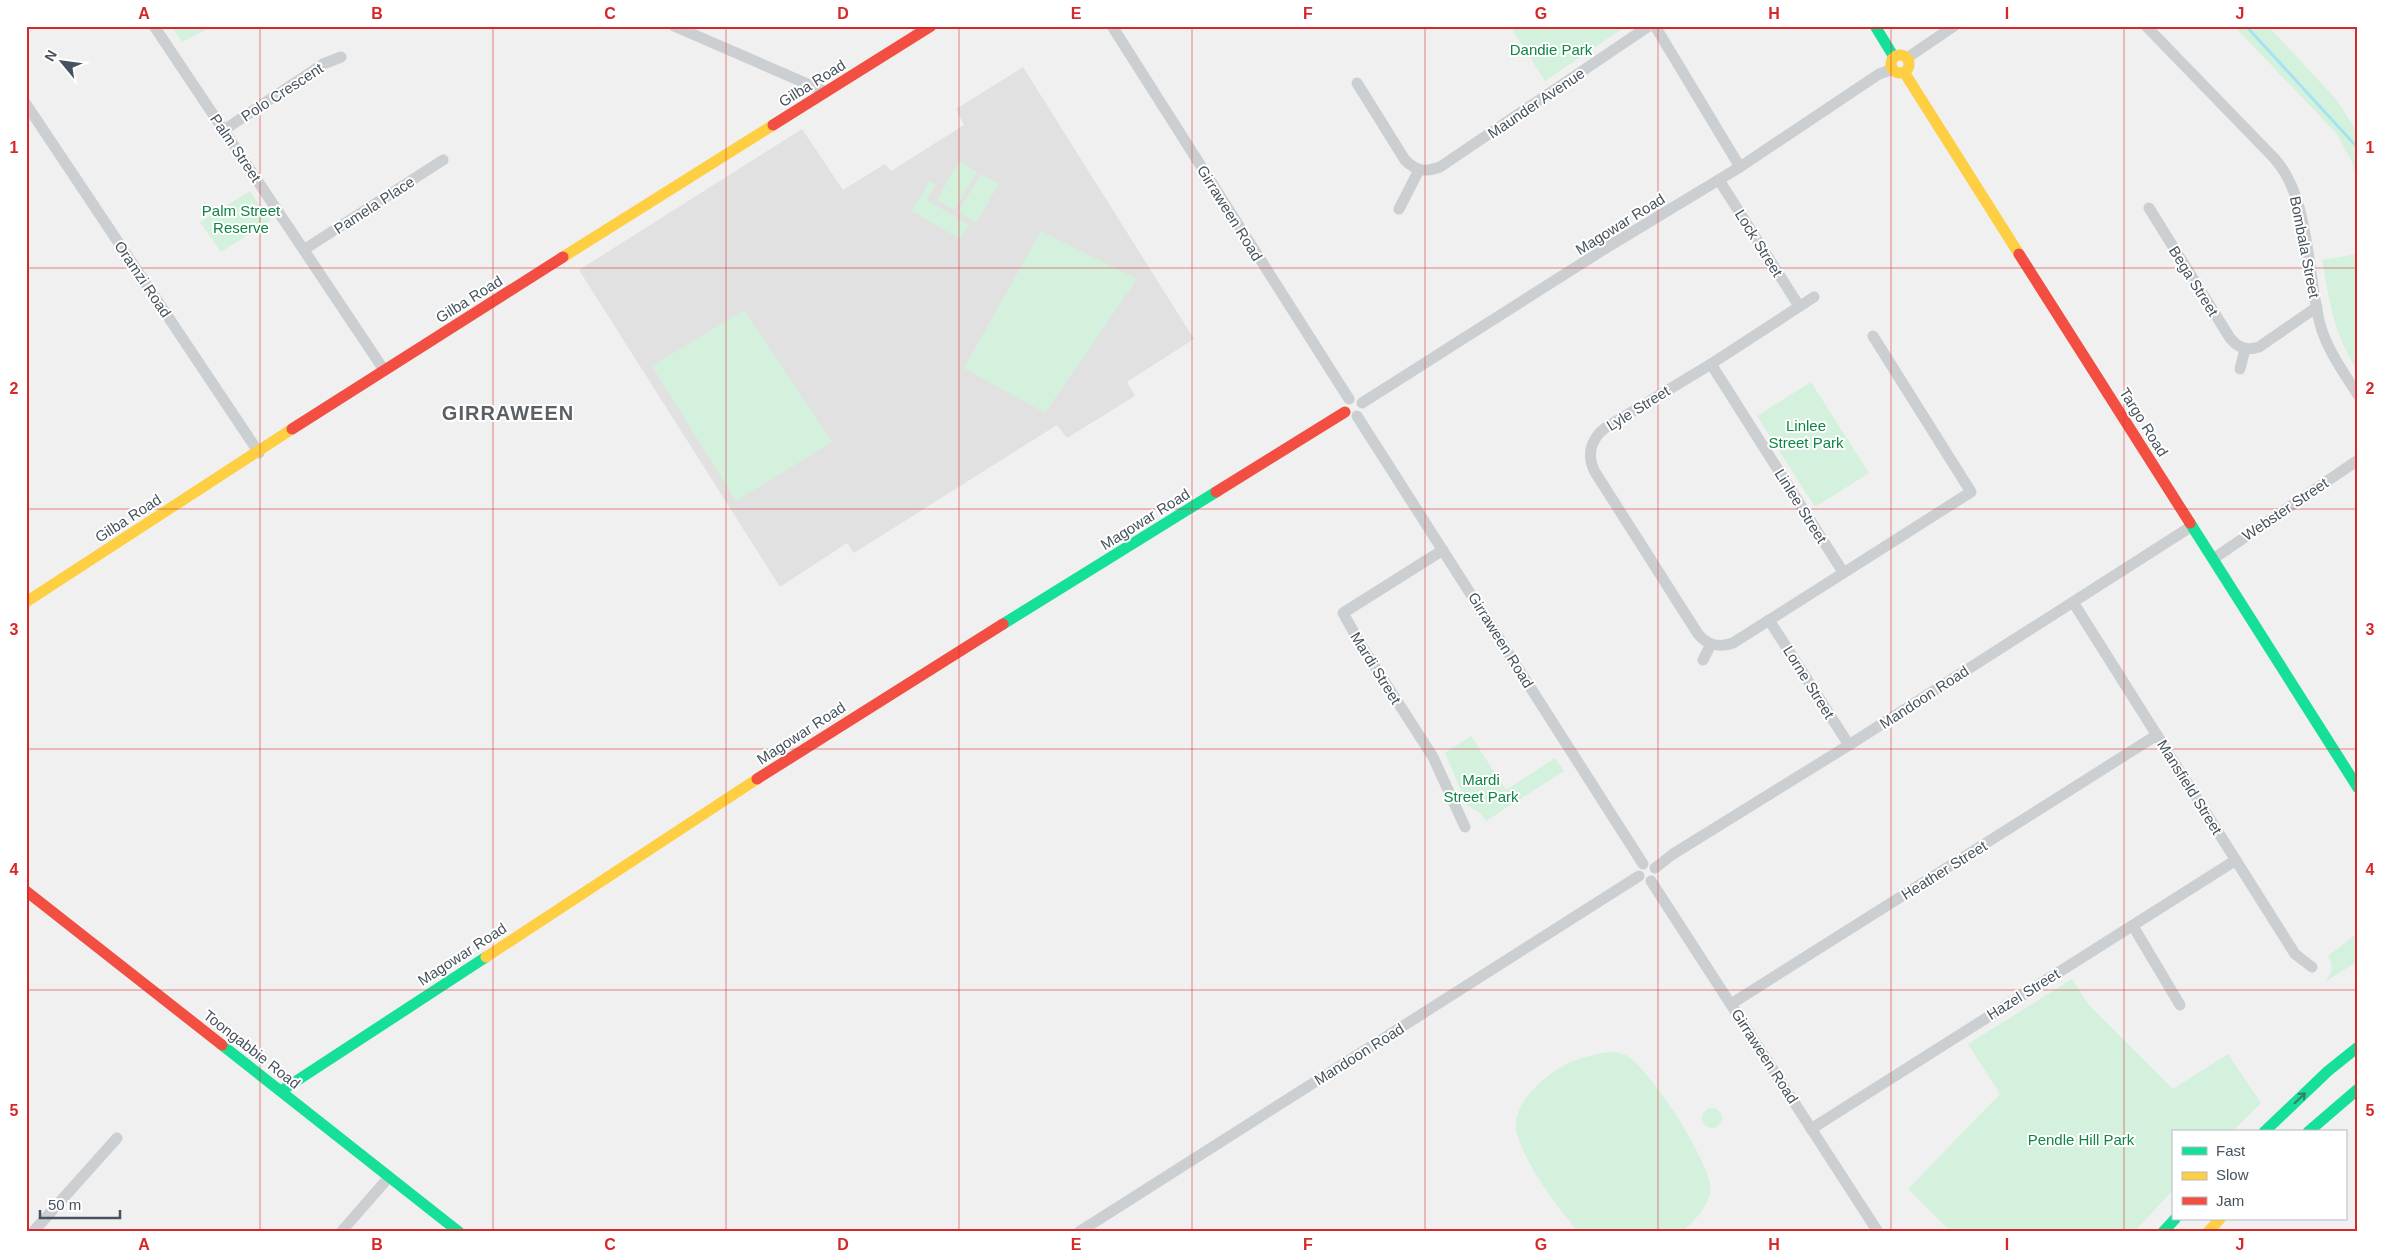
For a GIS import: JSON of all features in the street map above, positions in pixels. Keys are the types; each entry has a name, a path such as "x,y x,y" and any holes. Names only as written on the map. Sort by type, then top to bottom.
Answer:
{"main road":[{"name":"Gilba Road","path":"26,602 259,453 384,370 931,26"},
{"path":"1875,26 1894,57"},
{"path":"1902,54 1908,58 1910,64 1899,70 1891,62 1894,57 1902,54"},
{"name":"Targo Road","path":"1899,70 2358,788"},
{"name":"Magowar Road","path":"281,1091 823,736 1345,412"},
{"name":"Toongabbie Road","path":"26,891 459,1232"},
{"path":"2266,1130 2328,1071 2358,1047"},
{"path":"2310,1130 2358,1089"},
{"path":"2163,1232 2174,1220"},
{"path":"2208,1232 2219,1220"}],"street":[{"name":"Palm Street","path":"154,26 305,249 384,370"},
{"path":"674,26 826,92"},
{"name":"Girraween Road","path":"1112,26 1349,399"},
{"name":"Maunder Avenue","path":"1419,170 1428,171 1440,167 1649,26"},
{"path":"1655,26 1740,167"},
{"path":"1908,58 1954,26"},
{"name":"Bombala Street","path":"2146,26 2274,158 2286,174 2298,202 2317,307 2325,338 2334,357 2358,395"},
{"name":"Polo Crescent","path":"224,130 323,64 341,57"},
{"name":"Magowar Road","path":"1362,403 1606,248 1740,167 1878,74 1899,70"},
{"path":"1358,84 1405,160 1419,170 1399,209"},
{"name":"Oramzi Road","path":"26,104 259,453"},
{"name":"Pamela Place","path":"305,249 443,160"},
{"name":"Lock Street","path":"1719,180 1799,306"},
{"name":"Bega Street","path":"2149,208 2230,338 2238,346 2245,349"},
{"name":"Lyle Street","path":"1711,644 1698,634 1595,472 1590,457 1592,442 1605,428 1711,364 1814,297"},
{"path":"2240,369 2245,349 2259,347 2317,307"},
{"path":"1703,660 1711,644 1727,645 1971,492 1873,336"},
{"name":"Linlee Street","path":"1711,364 1843,572"},
{"path":"1349,399 1358,399 1362,403 1362,410 1357,416 1352,417 1345,412 1345,404 1349,399"},
{"name":"Girraween Road","path":"1357,416 1643,864"},
{"name":"Webster Street","path":"2213,559 2358,460"},
{"name":"Mandoon Road","path":"1655,868 1673,854 1849,745 2192,526"},
{"name":"Mardi Street","path":"1444,550 1343,613 1361,645 1433,758 1466,827"},
{"name":"Mansfield Street","path":"2073,602 2295,954 2312,966"},
{"name":"Lorne Street","path":"1769,620 1849,745"},
{"name":"Heather Street","path":"1731,1004 2157,735"},
{"name":"Hazel Street","path":"1812,1129 1980,1020 2236,860"},
{"path":"1643,864 1650,864 1655,868 1656,876 1651,881 1644,881 1638,876 1639,868 1643,864"},
{"name":"Mandoon Road","path":"1079,1232 1638,876"},
{"name":"Girraween Road","path":"1651,881 1878,1232"},
{"path":"2133,926 2180,1005"},
{"path":"33,1232 118,1138"},
{"path":"341,1232 389,1177"}],"shaded area":[{"path":"1023,67 1194,339 1127,382 1135,396 1067,438 1057,425 854,553 847,543 780,587 579,270 802,129 843,190 885,164 891,171 964,125 956,109"}],"green space":[{"path":"171,26 213,26 182,42"},
{"name":"Dandie Park","path":"1510,26 1626,26 1545,81"},
{"path":"2234,26 2268,26 2336,99 2358,133 2358,184 2352,162 2336,133"},
{"path":"959,161 977,172 954,210 937,200"},
{"path":"981,174 999,184 976,223 958,212"},
{"path":"929,181 936,184 927,200 969,225 960,239 912,211"},
{"name":"Palm Street Reserve","path":"250,191 270,221 221,252 200,222"},
{"path":"1041,231 1137,279 1045,413 964,368"},
{"path":"2358,254 2358,371 2338,331 2330,304 2322,260"},
{"path":"744,310 832,442 736,501 652,366"},
{"name":"Linlee Street Park","path":"1811,382 1869,473 1815,507 1757,416"},
{"name":"Mardi Street Park","path":"1471,736 1506,790 1555,758 1564,771 1486,821 1480,813 1467,805 1445,753"},
{"path":"2358,933 2358,961 2325,982 2331,969 2328,956"},
{"name":"Pendle Hill Park","path":"2072,979 2089,1005 2173,1089 2228,1054 2261,1103 2234,1130 2172,1130 2172,1191 2134,1232 1951,1232 1908,1189 2000,1094 1968,1044"},
{"path":"1611,1052 1626,1055 1649,1077 1676,1114 1699,1154 1706,1171 1710,1184 1709,1198 1702,1211 1682,1232 1578,1232 1543,1185 1521,1146 1516,1124 1518,1114 1529,1094 1537,1085 1569,1063"},
{"path":"1712,1108 1719,1111 1722,1118 1719,1125 1712,1128 1705,1125 1702,1118 1705,1111"}],"waterway":[{"path":"2246,26 2357,147 2358,151"}],"traffic: fast":[{"path":"1875,26 1894,57"},
{"path":"1003,624 1216,492"},
{"path":"2190,523 2358,788"},
{"path":"281,1091 486,957"},
{"path":"222,1045 459,1232"},
{"path":"2266,1130 2328,1071 2358,1047"},
{"path":"2310,1130 2358,1089"},
{"path":"2163,1232 2174,1220"}],"traffic: slow":[{"path":"1900,55 1908,60 1909,64 1904,72 1900,73 1892,68 1891,64 1896,56 1900,55"},
{"path":"1904,72 2019,254"},
{"path":"563,257 773,125"},
{"path":"26,602 292,429"},
{"path":"486,957 757,779"},
{"path":"2208,1232 2219,1220"}],"traffic: jam":[{"path":"773,125 931,26"},
{"path":"2019,254 2190,523"},
{"path":"292,429 563,257"},
{"path":"1216,492 1345,412"},
{"path":"757,779 1003,624"},
{"path":"26,891 222,1045"}],"district":[{"name":"GIRRAWEEN","path":"508,413"}]}
